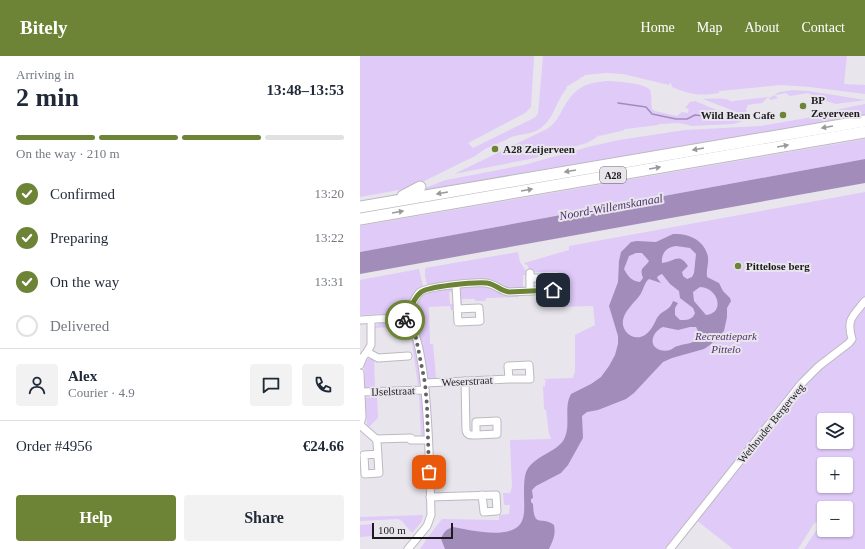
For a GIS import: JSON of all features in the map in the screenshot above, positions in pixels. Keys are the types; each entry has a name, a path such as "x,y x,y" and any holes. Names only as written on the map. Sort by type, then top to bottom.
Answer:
{"highway":[{"name":"A28","path":"360,207 865,120"},
{"name":"A28","path":"360,219 865,132"},
{"name":"A28","path":"396,201 407,193 420,187"}],"street":[{"path":"405,321 421,292 425,289 487,283 505,292 530,291 553,290 553,278 530,276 530,291"},
{"path":"456,285 457,309"},
{"name":"Wethouder Bergerweg","path":"670,549 801,384 819,366 852,339 849,323 865,301"},
{"path":"360,320 399,319 411,325 415,333 425,387 430,519 427,526 408,549"},
{"path":"360,362 372,344 371,320"},
{"path":"367,352 378,358 408,356"},
{"name":"IJselstraat","path":"360,373 362,417 360,425 376,438"},
{"name":"Weserstraat","path":"425,387 465,381 509,379"},
{"path":"465,381 467,433 469,436 476,435"},
{"name":"IJselstraat","path":"361,392 425,387"},
{"path":"378,454 376,438 411,438 411,440 428,440"},
{"path":"430,497 482,495 496,495 496,511 483,515 482,495"}],"green space":[{"path":"360,56 534,56 531,107 525,113 468,143 473,148 534,118 538,114 543,56 847,56 844,84 865,85 865,94 781,85 719,91 719,93 700,95 685,92 672,87 671,83 669,85 623,74 605,72 585,75 566,87 567,88 559,100 551,117 536,131 508,138 410,188 360,197"},
{"path":"607,81 629,83 647,88 651,92 652,109 655,111 677,116 682,112 688,113 689,109 685,108 690,102 695,101 743,121 733,124 692,126 679,123 659,124 625,129 623,131 621,130 599,136 597,135 597,137 587,143 535,158 454,174 547,129 555,122 576,91 592,83"},
{"path":"793,90 809,91 865,100 836,104 822,100 808,93 790,96 786,93 775,94"},
{"path":"774,95 778,98 771,100 768,97 770,98"},
{"path":"768,97 762,103 747,105 747,116 703,99 722,99 732,102"},
{"path":"865,104 865,115 417,191 446,180 524,165 619,140 685,130 761,126 812,117"},
{"path":"865,139 865,159 360,252 360,226"},
{"name":"Recreatiepark Pittelo","path":"865,192 865,549 804,549 817,530 817,537 853,537 853,501 817,501 817,522 813,525 798,549 733,549 696,520 736,469 731,465 665,549 420,549 442,519 499,520 499,515 509,514 510,505 504,505 503,493 510,493 512,487 510,440 551,439 546,410 544,409 543,385 545,387 545,382 547,381 543,379 573,378 575,373 575,335 595,325 593,306 558,307 558,272 530,272 528,266 524,263 569,250 569,246"},
{"path":"518,252 520,262 527,275 523,275 523,287 528,287 528,289 511,290 490,282 428,288 425,268"},
{"path":"419,269 423,286 418,288 403,313 360,315 360,280"},
{"path":"486,285 519,295 519,297 486,298 485,301 462,299 462,307 460,306 459,290 462,287"},
{"path":"450,288 454,292 449,292 450,304 454,304 455,310 451,310 450,306 429,307 430,344 433,344 436,378 439,379 429,380 426,376 419,336 411,322 410,315 419,298 424,293"},
{"path":"398,322 407,326 374,328 379,323"},
{"path":"410,330 413,336 421,384 418,385"},
{"path":"368,359 374,359 375,388 365,388 364,365"},
{"path":"419,393 422,393 424,438 421,438"},
{"path":"377,396 378,418 369,427 367,425 365,398"},
{"path":"423,515 422,521 412,533 402,521 398,519 360,521 360,517"},
{"path":"373,524 373,536 360,537 360,525"}],"water":[{"name":"Noord-Willemskanaal","path":"865,159 865,183 360,274 360,252"},
{"path":"673,234 679,234 690,236 700,242 708,257 707,277 719,283 731,301 727,308 724,331 704,349 663,362 634,393 626,399 598,410 587,412 582,416 583,438 568,465 561,473 536,486 532,490 533,498 531,499 531,502 533,504 535,517 539,520 550,522 554,525 555,529 553,540 549,549 445,549 441,539 448,529 453,527 492,533 512,530 519,525 524,515 524,481 527,470 535,461 555,449 566,436 568,405 571,394 601,377 615,355 618,344 618,336 609,306 618,282 621,252 631,242 656,242","holes":["673,247 690,248 696,254 694,273 692,277 687,279 683,276 682,272 688,266 682,259 662,263 662,256 665,251","636,253 642,253 649,261 642,270 643,278 640,282 630,278 624,269 629,256","662,274 670,284 679,291 680,298 693,308 695,313 687,320 680,320 675,315 675,308 678,303 673,301 670,307 659,315 645,335 641,337 629,335 624,328 624,316 640,295 649,279 661,283 657,278","700,287 706,288 712,292 717,301 716,310 706,315 694,301 693,292","663,327 678,330 696,327 699,333 698,338 695,341 676,346 665,351 656,348 654,345 653,338 656,332"]}],"waterway":[{"path":"618,103 646,107 652,114 676,119 687,119 695,115 723,118"}],"way so far":[{"path":"405,320 411,325 415,333 425,383 429,472"}],"place":[{"name":"BP Zeyerveen","path":"803,106"},
{"name":"Wild Bean Cafe","path":"783,115"},
{"name":"A28 Zeijerveen","path":"495,149"},
{"name":"Pittelose berg","path":"738,266"}],"route":[{"path":"405,320 419,294 425,289 471,283 487,283 505,292 553,290"}]}
